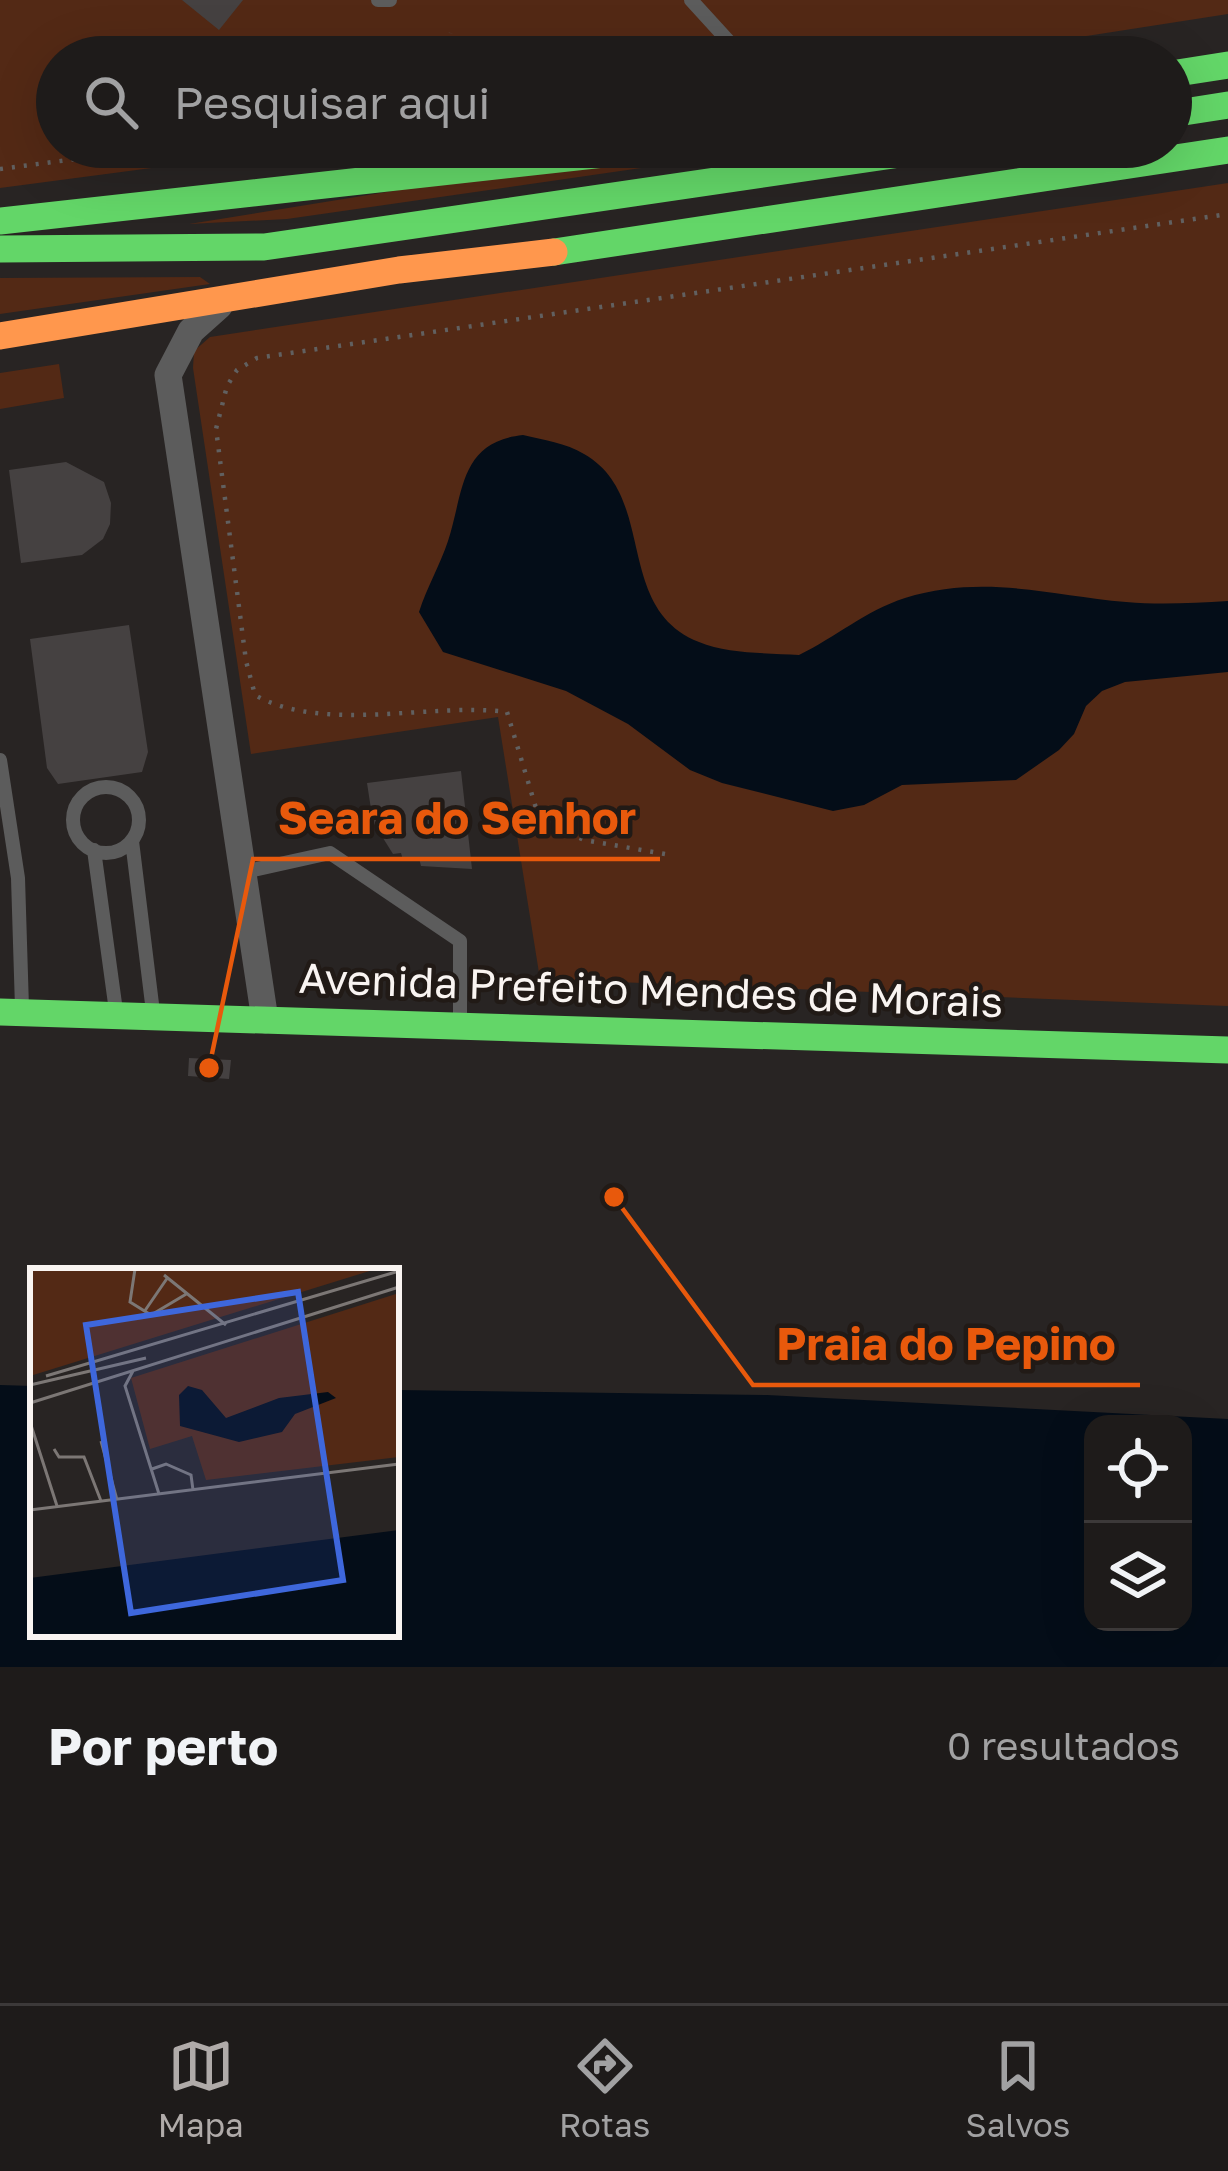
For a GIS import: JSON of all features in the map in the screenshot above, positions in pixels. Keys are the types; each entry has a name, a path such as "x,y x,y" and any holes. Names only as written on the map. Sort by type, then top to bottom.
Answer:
{"main road":[{"path":"1192,71 1228,65"},
{"path":"1192,111 1228,106"},
{"path":"1192,155 1228,150"},
{"path":"0,221 47,220 489,168"},
{"path":"0,249 264,247 804,168"},
{"path":"0,336 1108,168"},
{"name":"Avenida Prefeito Mendes de Morais","path":"11,1012 1228,1050"}],"street":[{"path":"226,300 191,331 168,375 266,1019"}],"lane":[{"path":"378,0 390,0"},
{"path":"691,0 724,36"},
{"path":"0,760 18,878 11,1012"},
{"path":"97,788 119,789 136,804 139,826 132,841 118,851 94,850 80,840 73,820 80,800 97,788"},
{"path":"132,841 154,1018"},
{"path":"94,850 116,1016"},
{"path":"244,872 330,853 460,941 460,1026"}],"path":[{"path":"0,169 36,164"},
{"path":"665,854 584,840 539,818 507,712 320,712 275,706 255,695 246,661 217,428 237,370 257,358 467,323 1228,214"}],"shaded area":[{"path":"0,0 1228,0 1228,14 1086,36 36,36 36,168 152,168 0,188"},
{"path":"641,168 287,219 189,224 522,170"},
{"path":"1228,183 1228,1006 540,979 498,717 251,754 193,368 194,351 210,337"},
{"path":"200,277 210,284 0,314 0,278"},
{"path":"59,364 64,398 0,409 0,373"},
{"path":"523,435 577,450 607,473 621,496 655,604 672,626 710,646 799,655 905,598 962,588 1016,588 1139,603 1228,601 1228,672 1125,682 1102,691 1086,706 1074,734 1059,750 1016,780 902,785 864,805 833,811 722,783 690,770 628,724 566,691 443,652 419,612 475,459 502,440"},
{"path":"0,1385 30,1386 30,1637 399,1637 399,1390 767,1395 1151,1415 1084,1415 1084,1631 1192,1631 1192,1417 1228,1419 1228,1667 0,1667"}],"building":[{"path":"182,0 243,0 219,30"},
{"path":"66,462 104,482 111,503 110,524 103,539 82,555 21,563 9,470"},
{"path":"129,625 148,752 142,772 58,784 47,768 30,639"},
{"path":"461,771 472,869 421,866 419,858 403,860 401,853 393,854 373,822 367,783"},
{"path":"189,1058 231,1060 229,1079 188,1076"}],"traffic: fast":[{"path":"1192,71 1228,65"},
{"path":"1192,111 1228,105"},
{"path":"1192,155 1228,150"},
{"path":"0,221 478,168"},
{"path":"0,249 264,247 804,168"},
{"path":"554,252 1109,168"},
{"path":"0,1012 1228,1050"}],"traffic: slow":[{"path":"0,336 399,270 554,252"}],"place":[{"name":"Seara do Senhor","path":"209,1068"},
{"name":"Praia do Pepino","path":"614,1197"}]}
